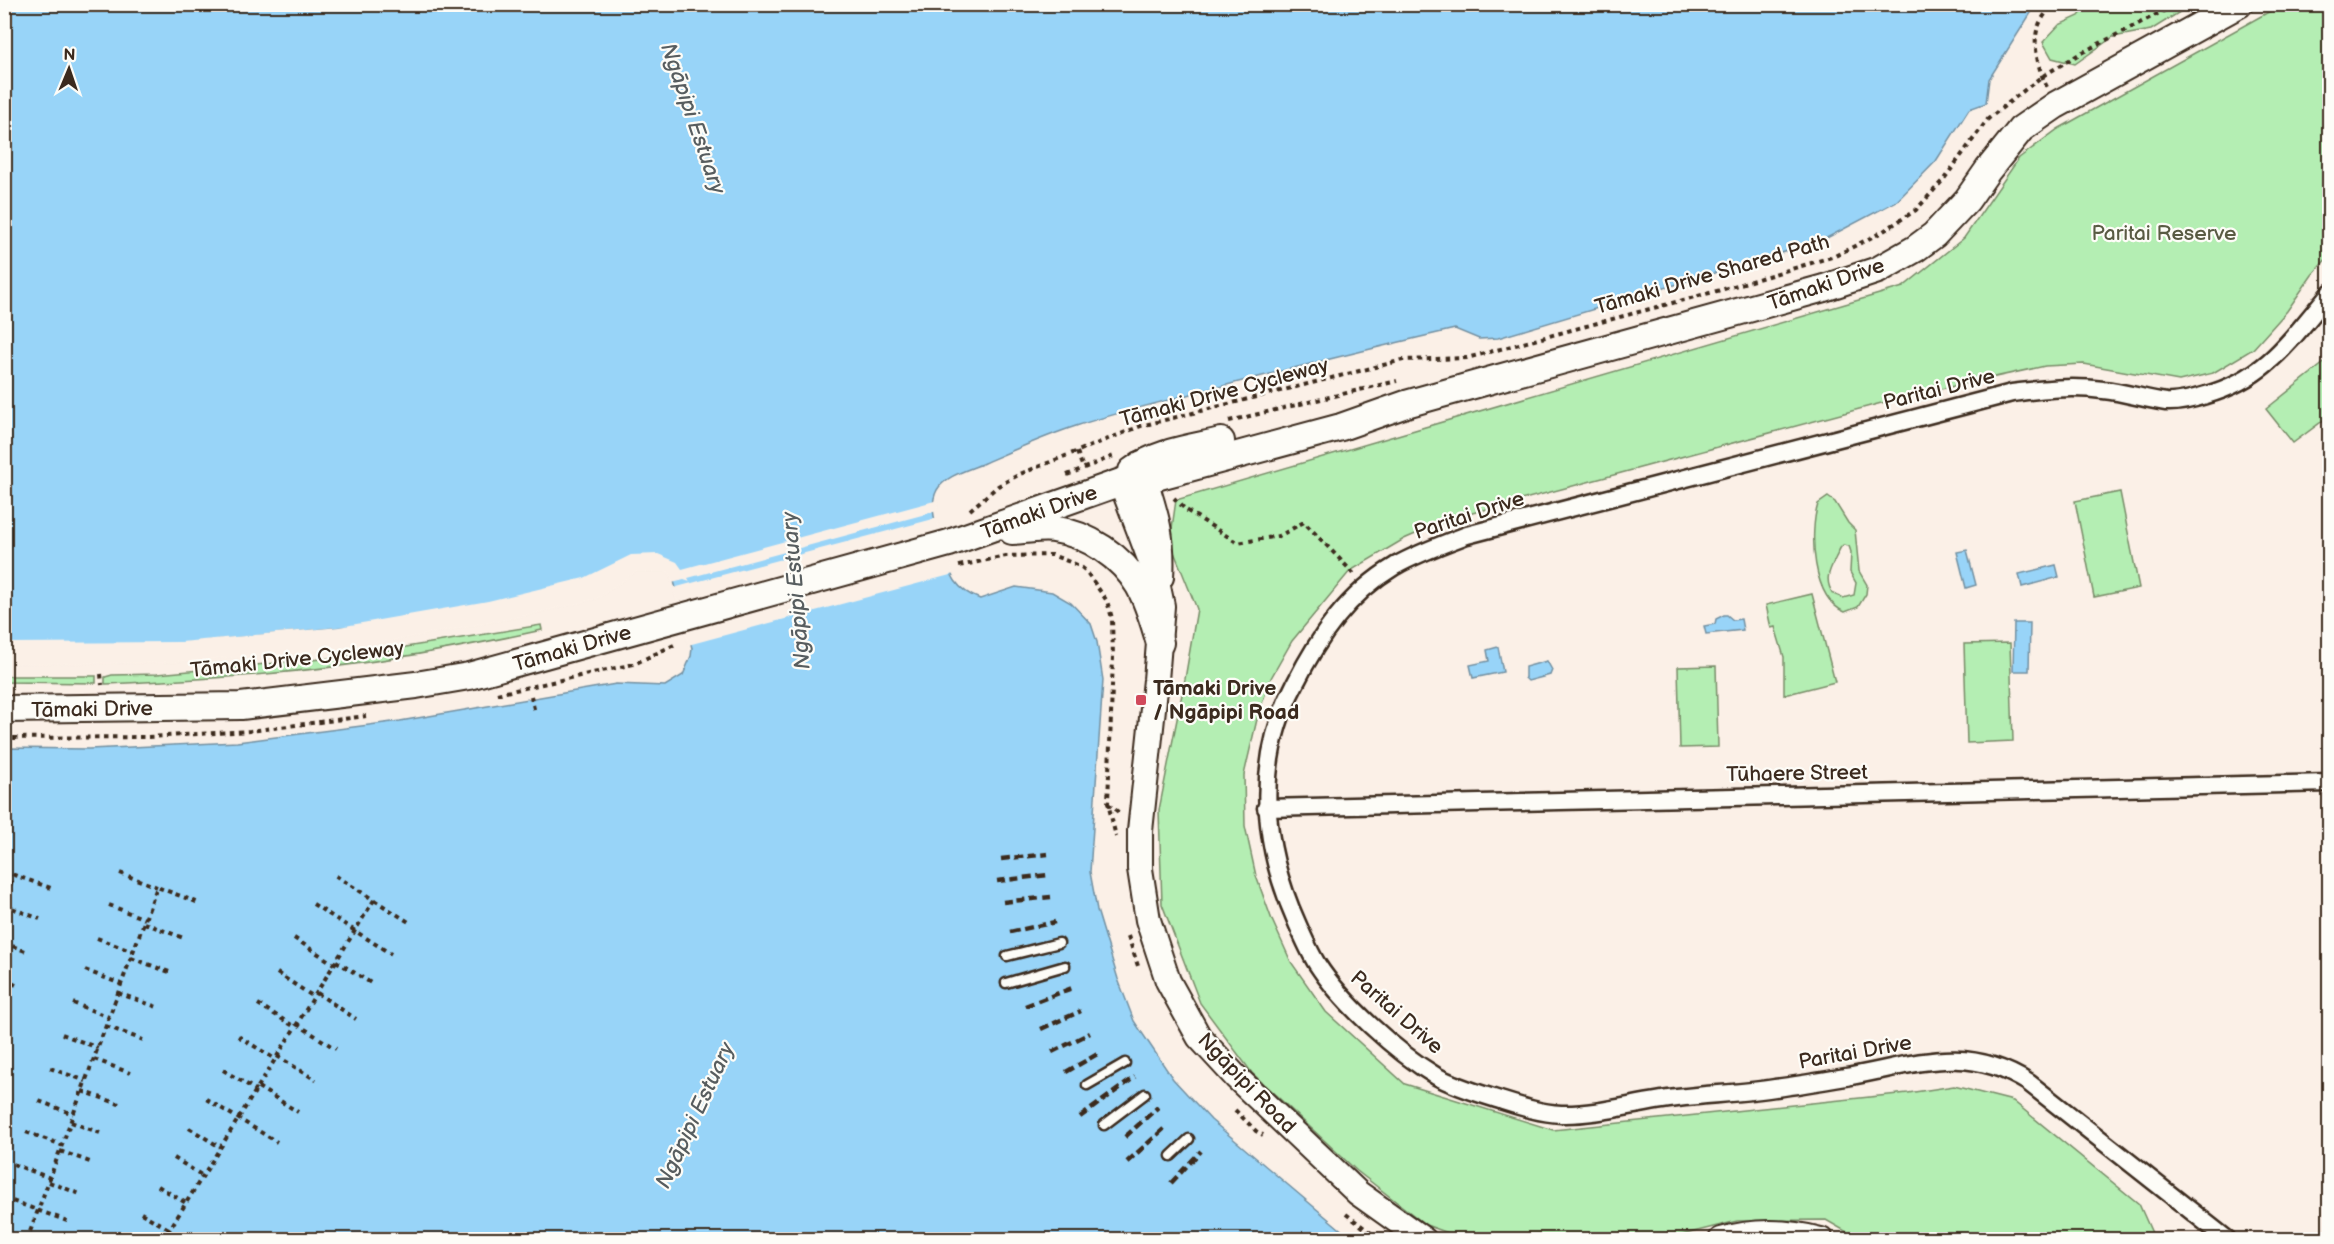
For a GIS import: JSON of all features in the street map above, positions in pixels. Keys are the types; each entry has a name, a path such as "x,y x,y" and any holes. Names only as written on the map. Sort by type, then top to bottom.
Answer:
{"main road":[{"name":"Tāmaki Drive","path":"4,709 241,706 416,685 492,670 676,619 953,555 987,530 1135,475 1341,426 1406,404 1824,288 1878,270 1915,249 1934,235 1967,200 1993,162 2021,129 2056,105 2239,4"},
{"name":"Ngāpipi Road","path":"1135,475 1155,507 1162,542 1160,643 1140,831 1140,869 1148,920 1168,981 1199,1037 1236,1077 1358,1193 1424,1239"},
{"path":"987,530 1056,529 1080,536 1099,546 1129,572 1140,587 1152,614 1160,643"},
{"path":"1721,1239 1753,1233 1779,1232 1821,1239"}],"street":[{"name":"Paritai Drive","path":"2228,1239 2029,1083 1999,1067 1972,1059 1942,1059 1773,1089 1675,1098 1560,1114 1534,1111 1486,1096 1437,1076 1370,1024 1335,988 1317,964 1288,903 1270,841 1266,808 1269,760 1279,718 1317,642 1339,612 1394,566 1426,550 1467,535 2012,393 2061,387 2082,388 2168,402 2202,397 2227,389 2270,362 2330,293"},
{"name":"Tūhaere Street","path":"1266,808 2330,783"}],"lane":[{"path":"1007,956 1059,943"},
{"path":"1006,983 1065,966"},
{"path":"1087,1085 1125,1063"},
{"path":"1104,1125 1145,1094"},
{"path":"1171,1156 1189,1139"}],"path":[{"path":"2053,4 2038,26 2037,44 2041,77 2056,105"},
{"name":"Tāmaki Drive Shared Path","path":"1494,351 1794,269 1835,255 1863,242 1916,210 1944,179 1988,118 2041,77 2081,53 2177,4"},
{"name":"Tāmaki Drive Cycleway","path":"966,513 998,486 1020,474 1141,426 1403,360 1467,358 1494,351"},
{"path":"1173,498 1186,510 1238,543 1279,536 1304,522 1354,573"},
{"path":"953,555 1052,555 1080,566 1094,581 1107,601 1112,618 1113,657 1107,803"},
{"path":"497,694 634,664 672,646"},
{"path":"101,674 102,689"},
{"path":"531,696 535,712"},
{"path":"120,873 200,903"},
{"path":"333,874 412,924"},
{"path":"40,919 4,904 5,896 14,875 51,888"},
{"path":"27,1239 157,887"},
{"path":"163,1239 374,900"},
{"path":"313,904 391,954"},
{"path":"109,905 186,939"},
{"path":"97,938 133,952"},
{"path":"294,938 374,985"},
{"path":"4,943 28,952"},
{"path":"131,958 172,973"},
{"path":"85,970 121,984"},
{"path":"277,973 356,1019"},
{"path":"4,980 16,985"},
{"path":"118,993 160,1008"},
{"path":"73,1003 109,1017"},
{"path":"258,1004 336,1048"},
{"path":"106,1026 143,1040"},
{"path":"62,1034 98,1048"},
{"path":"238,1036 316,1080"},
{"path":"94,1059 130,1072"},
{"path":"50,1068 86,1081"},
{"path":"223,1070 298,1112"},
{"path":"82,1091 119,1104"},
{"path":"206,1099 277,1142"},
{"path":"39,1101 73,1114"},
{"path":"70,1122 100,1133"},
{"path":"189,1128 220,1147"},
{"path":"26,1132 62,1145"},
{"path":"60,1151 90,1162"},
{"path":"174,1158 203,1176"},
{"path":"13,1164 80,1194"},
{"path":"158,1186 186,1203"},
{"path":"4,1198 70,1222"},
{"path":"141,1213 169,1229"}],"green space":[{"path":"2088,5 2191,5 2151,30 2113,37 2075,64 2052,58 2043,42 2059,25 2079,16"},
{"name":"Paritai Reserve","path":"2281,5 2329,5 2329,256 2312,275 2287,311 2253,349 2213,373 2179,381 2084,364 2045,366 1900,398 1450,519 1404,539 1350,571 1292,641 1271,678 1258,715 1244,775 1245,826 1256,876 1291,962 1326,1012 1405,1084 1553,1130 1908,1093 1954,1086 2013,1101 2139,1204 2152,1233 2150,1239 1859,1239 1826,1220 1737,1221 1666,1239 1465,1239 1426,1225 1357,1171 1252,1073 1200,1003 1162,904 1159,810 1197,609 1170,542 1176,500 1903,287 1964,238 2019,158 2058,129"},
{"path":"2329,359 2329,416 2293,443 2266,409"},
{"path":"2120,492 2139,588 2094,597 2075,501"},
{"path":"1828,497 1835,502 1855,530 1859,571 1867,585 1866,594 1858,607 1845,612 1834,605 1826,594 1816,564 1814,531 1818,504","holes":["1843,545 1849,546 1850,572 1856,583 1854,595 1843,598 1833,594 1828,576 1840,548"]},
{"path":"1812,594 1835,682 1784,695 1784,657 1775,627 1771,628 1766,605"},
{"path":"541,625 542,630 508,637 439,651 336,667 246,676 105,684 105,677 112,675 157,674 344,657"},
{"path":"2010,643 2013,741 1967,743 1964,644"},
{"path":"1716,666 1718,747 1680,748 1678,667"},
{"path":"5,676 96,676 96,683 5,682"}],"water":[{"name":"Ngāpipi Estuary","path":"5,5 2036,5 1989,79 1986,103 1969,109 1936,161 1897,201 1821,241 1498,338 1479,339 1455,329 1292,368 1105,417 1053,434 958,474 946,480 937,490 933,503 936,524 950,570 963,590 980,599 1016,587 1052,592 1071,603 1091,624 1097,642 1103,680 1090,872 1097,910 1118,979 1134,1021 1173,1079 1211,1120 1352,1239 5,1239 5,748 89,749 237,742 400,721 616,684 665,686 683,675 692,648 671,570 636,569 563,605 5,661"},
{"path":"1967,550 1976,585 1966,588 1957,552"},
{"path":"2056,565 2059,577 2022,587 2019,574"},
{"path":"1724,615 1733,620 1741,619 1743,630 1706,634 1704,626 1715,624 1716,619"},
{"path":"2014,623 2030,623 2029,671 2013,671"},
{"path":"1498,647 1503,672 1473,678 1470,665 1489,661 1487,650"},
{"path":"1547,661 1552,670 1550,675 1528,681 1525,678 1525,667"}],"pier":[{"path":"938,500 937,511 688,578 690,582 684,580 672,583 669,573 666,572 636,572 597,599 526,616 393,641 306,652 165,663 5,664 5,643 181,642 339,627 488,601 584,578 631,555 658,554 677,562 682,569"},
{"path":"937,518 954,574 688,645 673,588"}],"railway":[{"path":"1001,859 1048,854"},
{"path":"997,881 1048,875"},
{"path":"1003,902 1051,897"},
{"path":"1010,932 1055,922"},
{"path":"1025,1006 1072,988"},
{"path":"1041,1029 1081,1011"},
{"path":"1052,1052 1090,1033"},
{"path":"1066,1072 1101,1052"},
{"path":"1080,1117 1135,1077"},
{"path":"1125,1137 1158,1107"},
{"path":"1127,1162 1167,1126"},
{"path":"1171,1183 1201,1151"}],"place":[{"name":"Tāmaki Drive / Ngāpipi Road","path":"1141,700"}]}
